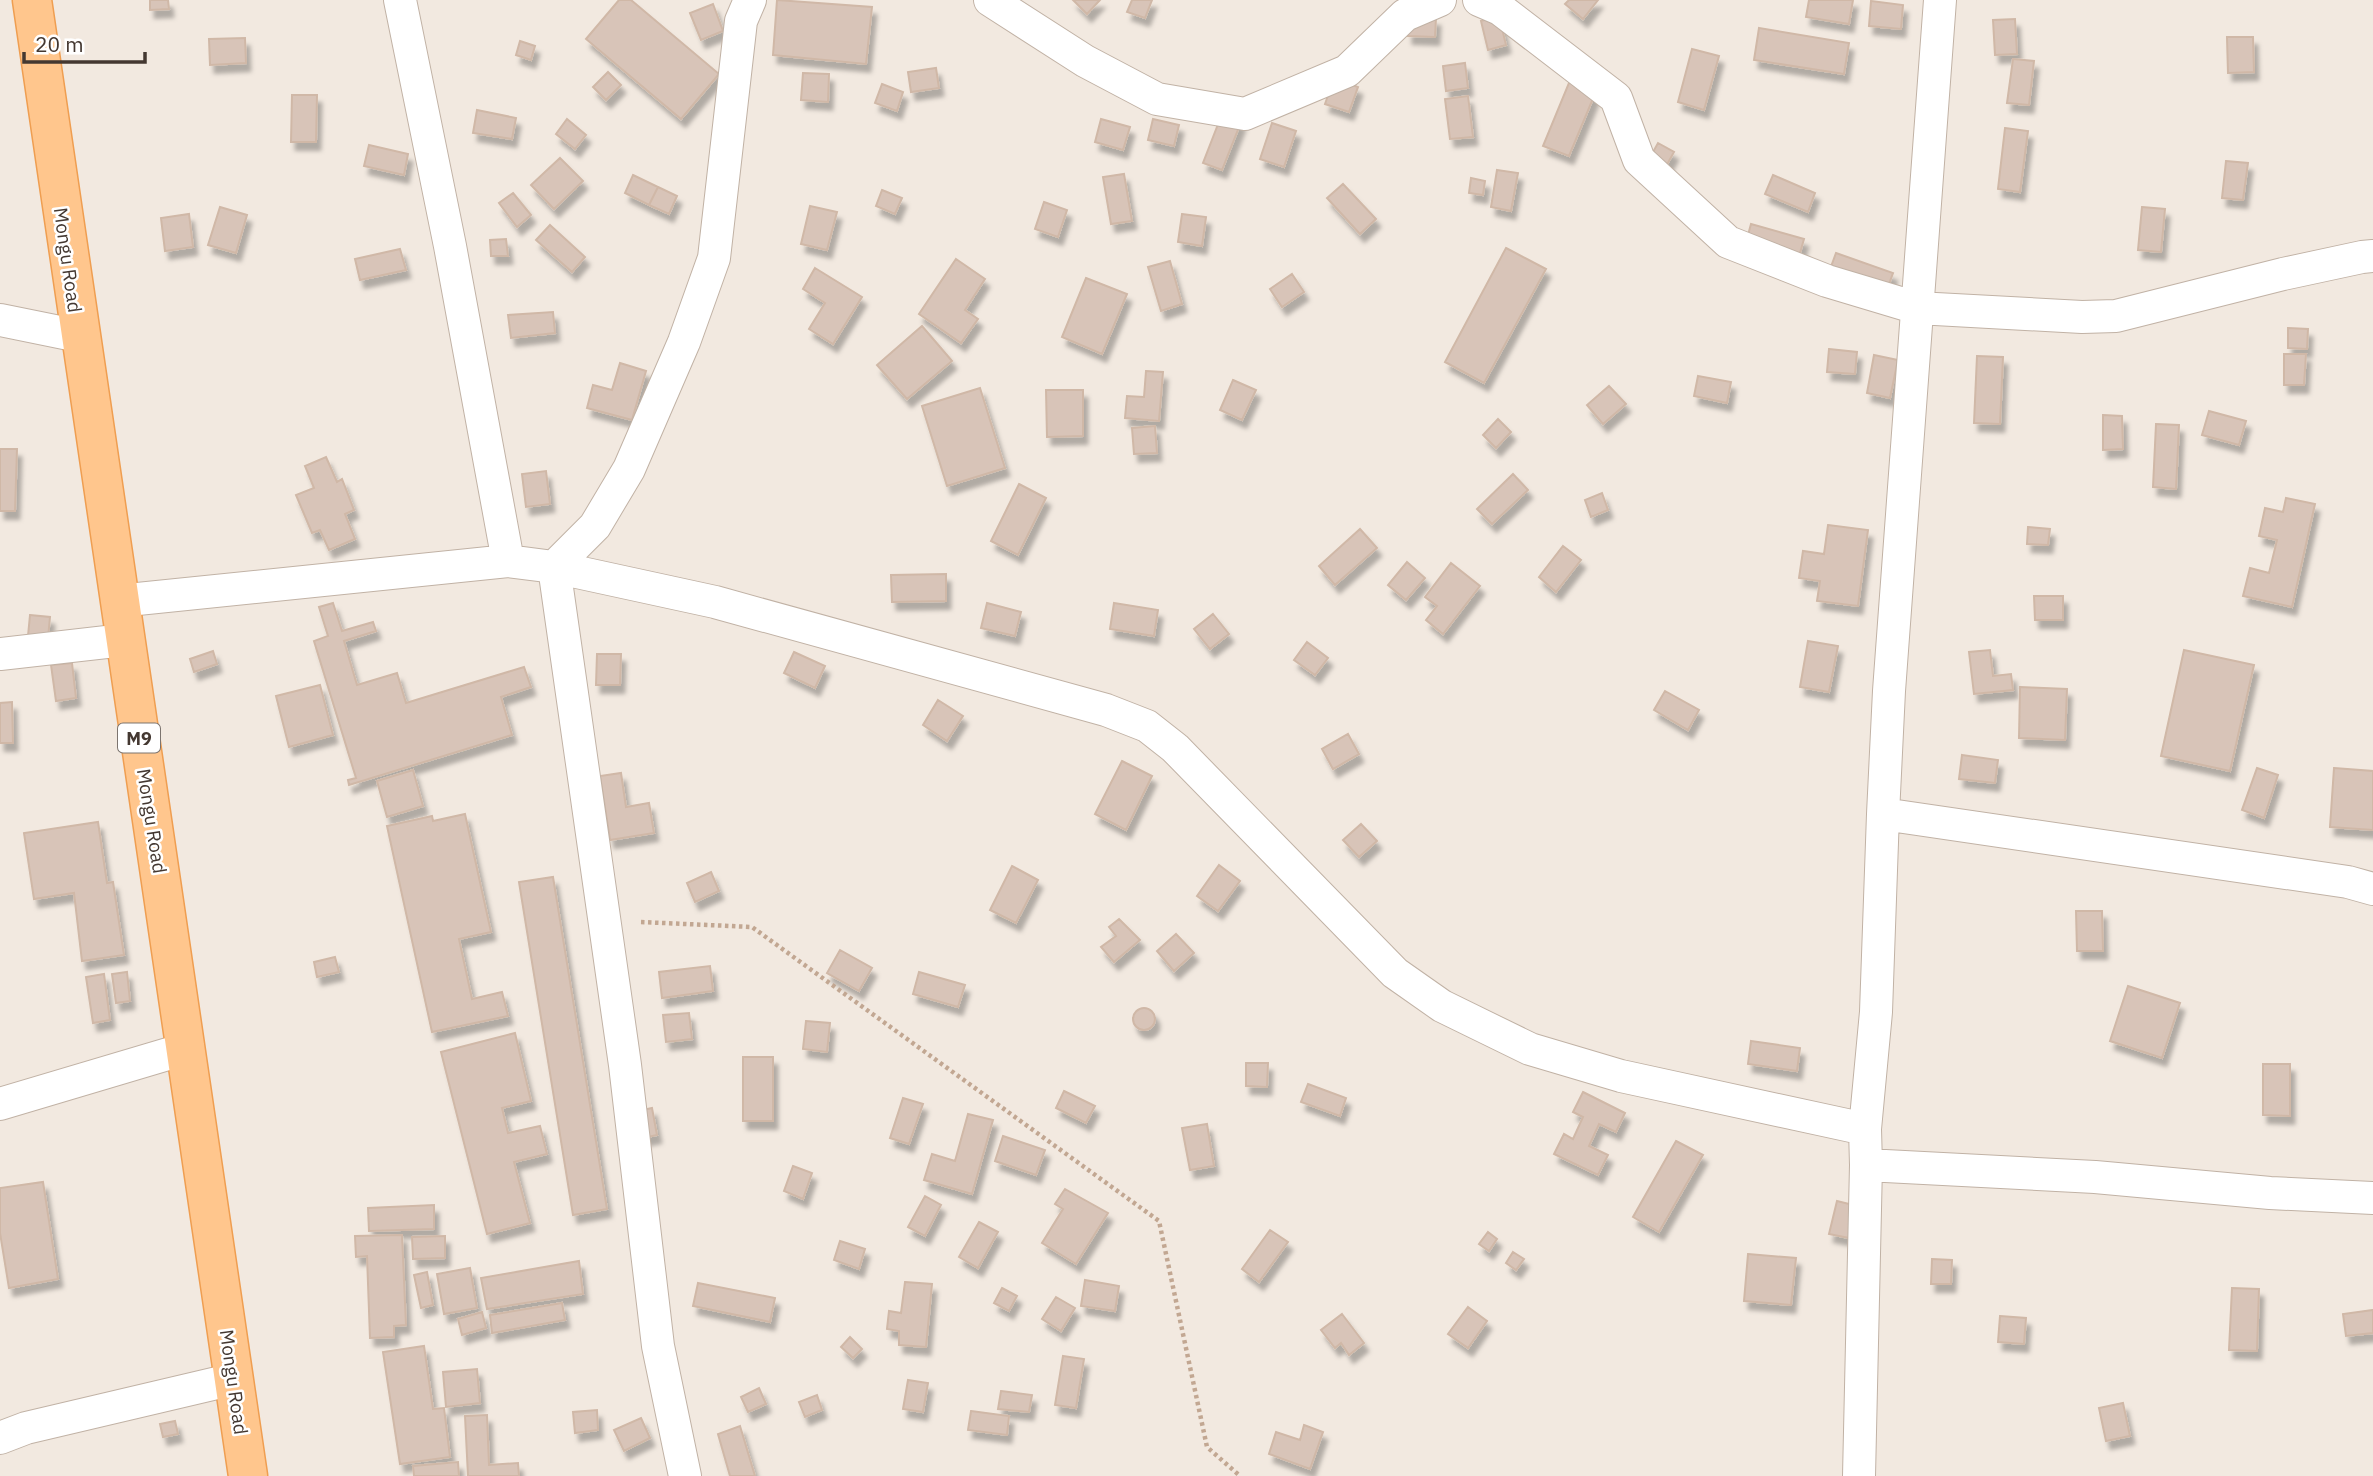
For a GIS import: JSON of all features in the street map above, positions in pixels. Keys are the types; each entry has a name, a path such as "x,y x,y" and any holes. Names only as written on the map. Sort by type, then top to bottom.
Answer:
{"main road":[{"name":"Mongu Road","path":"32,0 118,601 188,1048 247,1476"}],"street":[{"path":"400,0 450,246 508,561"},
{"path":"554,567 595,526 629,470 684,342 714,258 741,21 750,0"},
{"path":"990,0 1085,61 1157,99 1245,114 1347,71 1405,15 1440,0"},
{"path":"1479,0 1500,9 1616,98 1639,160 1728,242 1827,281 1917,308 2082,317 2116,316 2283,274 2373,257"},
{"path":"1859,1476 1865,1129 1876,1012 1882,814 1940,0"},
{"path":"0,320 79,336"},
{"path":"118,601 508,561 554,567 715,602 1106,710 1147,726 1175,748 1395,973 1442,1006 1530,1049 1620,1076 1865,1129"},
{"path":"554,567 625,1065 658,1346 685,1476"},
{"path":"0,654 124,639"},
{"path":"1882,814 2348,882 2373,889"},
{"path":"0,1104 188,1048"},
{"path":"1866,1165 2095,1177 2270,1193 2373,1198"},
{"path":"0,1438 26,1428 234,1380"}],"path":[{"path":"604,920 751,927 1159,1221 1207,1447 1240,1476"}],"building":[{"path":"150,0 168,0 169,9 150,10"},
{"path":"619,0 631,0 719,74 681,119 586,39"},
{"path":"777,0 872,7 866,64 773,55"},
{"path":"1073,0 1100,0 1087,14"},
{"path":"1132,0 1152,0 1145,18 1127,12"},
{"path":"1569,0 1598,0 1583,19 1565,4"},
{"path":"1809,0 1853,0 1849,24 1806,17"},
{"path":"1871,1 1903,5 1901,29 1869,26"},
{"path":"713,4 723,31 701,40 690,13"},
{"path":"1499,16 1506,45 1488,50 1481,21"},
{"path":"1408,18 1436,18 1435,37 1408,36"},
{"path":"2015,19 2017,54 1995,55 1993,20"},
{"path":"1759,28 1849,43 1844,74 1754,60"},
{"path":"2227,37 2253,37 2254,72 2228,73"},
{"path":"245,38 246,63 210,65 209,39"},
{"path":"520,41 535,46 531,60 516,55"},
{"path":"1692,49 1719,56 1704,110 1678,102"},
{"path":"2013,59 2034,61 2029,105 2007,103"},
{"path":"1465,63 1468,88 1446,91 1443,66"},
{"path":"936,68 939,88 911,92 908,72"},
{"path":"608,72 621,85 606,100 593,87"},
{"path":"803,73 829,74 828,102 801,100"},
{"path":"1334,78 1358,87 1349,112 1325,104"},
{"path":"1571,78 1597,89 1569,156 1543,146"},
{"path":"882,84 903,92 897,111 875,103"},
{"path":"292,95 317,95 316,142 291,142"},
{"path":"1468,96 1473,137 1450,139 1445,99"},
{"path":"477,110 516,118 512,139 473,133"},
{"path":"1222,114 1241,122 1222,170 1203,163"},
{"path":"567,119 586,135 575,149 556,134"},
{"path":"1101,119 1130,127 1123,150 1095,142"},
{"path":"1153,119 1179,125 1174,146 1148,140"},
{"path":"1272,123 1296,131 1284,167 1260,159"},
{"path":"2005,128 2028,131 2020,192 1998,189"},
{"path":"1658,143 1674,152 1664,170 1648,161"},
{"path":"369,145 408,154 404,175 364,166"},
{"path":"560,158 583,181 554,209 531,185"},
{"path":"2226,161 2248,163 2243,200 2222,198"},
{"path":"1497,170 1518,173 1511,211 1491,207"},
{"path":"1124,174 1132,221 1111,224 1103,177"},
{"path":"633,175 658,187 649,205 625,193"},
{"path":"1773,175 1815,193 1808,212 1765,194"},
{"path":"1471,178 1485,181 1483,195 1469,193"},
{"path":"1343,184 1376,219 1360,234 1327,198"},
{"path":"658,187 677,196 669,214 649,205"},
{"path":"882,190 902,198 895,214 876,206"},
{"path":"513,193 531,215 517,227 499,203"},
{"path":"1044,202 1067,210 1058,237 1035,229"},
{"path":"810,206 837,212 827,250 801,244"},
{"path":"220,207 247,215 236,253 208,245"},
{"path":"2142,207 2165,209 2161,252 2138,250"},
{"path":"189,214 193,247 165,251 161,218"},
{"path":"1182,214 1206,217 1202,246 1178,242"},
{"path":"1751,224 1804,239 1798,260 1745,246"},
{"path":"550,225 585,257 572,272 536,240"},
{"path":"506,239 508,256 491,256 490,240"},
{"path":"1506,248 1546,269 1484,383 1445,362"},
{"path":"400,249 406,270 360,280 355,259"},
{"path":"1836,253 1893,273 1885,295 1828,275"},
{"path":"956,259 985,279 965,310 978,319 961,343 919,314"},
{"path":"1170,261 1182,304 1161,311 1148,267"},
{"path":"815,268 862,297 833,344 809,329 825,303 803,289"},
{"path":"1292,274 1304,292 1282,307 1270,289"},
{"path":"1086,278 1127,294 1102,354 1062,337"},
{"path":"553,312 555,333 511,338 508,315"},
{"path":"922,326 952,361 907,399 877,365"},
{"path":"2288,328 2308,329 2307,349 2288,348"},
{"path":"1829,349 1857,352 1855,374 1827,372"},
{"path":"2284,354 2306,354 2304,385 2284,385"},
{"path":"1874,355 1898,360 1890,398 1867,393"},
{"path":"1977,356 2003,357 2000,424 1974,423"},
{"path":"620,363 646,371 632,420 587,408 593,385 612,390"},
{"path":"1146,371 1163,372 1159,421 1125,418 1127,396 1144,397"},
{"path":"1698,376 1731,382 1727,403 1694,396"},
{"path":"1233,380 1256,390 1242,420 1220,410"},
{"path":"1609,386 1626,404 1603,424 1587,405"},
{"path":"980,388 1005,468 947,486 922,406"},
{"path":"1046,390 1083,390 1083,436 1047,437"},
{"path":"2209,411 2246,421 2239,445 2202,435"},
{"path":"2103,415 2122,416 2123,449 2103,450"},
{"path":"1498,419 1511,432 1496,448 1483,435"},
{"path":"2156,424 2179,425 2176,489 2153,487"},
{"path":"1155,426 1157,453 1134,454 1132,428"},
{"path":"0,449 17,449 15,511 0,511"},
{"path":"326,457 337,482 342,479 354,510 345,514 355,539 329,550 320,530 312,533 296,495 314,488 305,466"},
{"path":"546,471 550,504 526,507 522,474"},
{"path":"1513,474 1528,490 1492,524 1477,509"},
{"path":"1019,484 1046,498 1018,555 991,541"},
{"path":"1602,493 1608,510 1591,517 1585,500"},
{"path":"2286,498 2315,504 2292,607 2243,596 2250,568 2269,573 2277,540 2259,536 2265,508 2283,512"},
{"path":"1828,525 1868,530 1858,606 1817,601 1820,581 1799,578 1803,551 1824,554"},
{"path":"2028,527 2050,529 2048,545 2027,544"},
{"path":"1360,529 1377,548 1335,585 1319,566"},
{"path":"1563,546 1581,560 1556,592 1539,577"},
{"path":"1407,562 1425,578 1406,600 1388,585"},
{"path":"1451,563 1480,586 1443,634 1426,620 1437,606 1425,597"},
{"path":"946,574 946,601 892,602 891,575"},
{"path":"2034,596 2063,596 2063,620 2035,620"},
{"path":"333,603 342,631 373,622 376,631 344,641 357,685 397,673 406,703 524,667 531,687 501,697 512,735 349,785 348,780 356,778 314,641 328,636 319,607"},
{"path":"987,603 1021,612 1015,636 981,628"},
{"path":"1114,603 1158,610 1154,636 1110,629"},
{"path":"1213,614 1229,634 1210,649 1194,629"},
{"path":"30,615 50,617 48,638 28,636"},
{"path":"1808,641 1838,646 1829,692 1800,687"},
{"path":"1307,642 1328,658 1315,675 1294,660"},
{"path":"1990,650 1993,676 2011,674 2013,690 1974,694 1969,652"},
{"path":"2184,650 2254,665 2230,771 2161,756"},
{"path":"213,651 217,664 194,672 190,659"},
{"path":"794,652 825,666 815,688 784,673"},
{"path":"597,654 621,654 620,685 596,685"},
{"path":"72,663 76,698 56,701 51,665"},
{"path":"320,685 333,735 289,747 276,696"},
{"path":"2020,687 2067,689 2065,740 2019,738"},
{"path":"1665,691 1699,710 1688,730 1654,710"},
{"path":"938,700 963,716 947,741 923,725"},
{"path":"12,702 13,743 0,743 0,703"},
{"path":"1348,734 1359,754 1333,769 1322,749"},
{"path":"1962,755 1998,760 1995,783 1959,779"},
{"path":"1122,761 1152,776 1126,830 1095,814"},
{"path":"2257,768 2278,775 2264,818 2242,810"},
{"path":"2334,768 2373,771 2373,830 2330,827"},
{"path":"413,770 423,806 387,817 377,781"},
{"path":"621,773 626,807 649,803 654,833 610,840 600,776"},
{"path":"465,814 491,932 459,939 472,999 502,992 508,1016 432,1032 387,826 432,816 433,821"},
{"path":"98,822 107,883 113,882 124,955 82,961 74,893 34,899 24,833"},
{"path":"1361,824 1377,841 1359,857 1343,840"},
{"path":"1219,865 1240,881 1218,911 1197,896"},
{"path":"1012,866 1038,880 1016,923 990,910"},
{"path":"711,872 719,891 695,902 687,883"},
{"path":"553,877 607,1209 573,1215 519,882"},
{"path":"2076,911 2102,911 2103,951 2077,951"},
{"path":"1119,919 1140,940 1114,962 1101,947 1116,936 1109,927"},
{"path":"1176,934 1194,953 1174,971 1157,951"},
{"path":"840,950 872,968 859,991 827,973"},
{"path":"335,957 339,972 317,977 314,962"},
{"path":"710,966 713,991 662,998 659,972"},
{"path":"127,972 130,1001 116,1003 112,974"},
{"path":"919,972 965,985 958,1007 913,994"},
{"path":"104,974 110,1020 93,1023 86,977"},
{"path":"2128,986 2180,1003 2162,1058 2110,1041"},
{"path":"1144,1008 1152,1011 1155,1019 1152,1027 1144,1030 1136,1027 1133,1019 1136,1011"},
{"path":"689,1013 692,1039 666,1042 663,1015"},
{"path":"806,1021 830,1023 827,1052 803,1049"},
{"path":"515,1033 531,1101 502,1108 508,1133 540,1126 547,1154 514,1162 530,1223 487,1234 441,1052"},
{"path":"1751,1041 1800,1048 1797,1071 1748,1064"},
{"path":"743,1057 773,1057 773,1121 743,1121"},
{"path":"1246,1063 1268,1063 1267,1087 1246,1086"},
{"path":"2263,1064 2290,1064 2290,1116 2263,1115"},
{"path":"1308,1084 1346,1098 1340,1116 1301,1102"},
{"path":"1064,1091 1095,1106 1086,1123 1056,1108"},
{"path":"1583,1092 1625,1113 1616,1132 1599,1124 1589,1146 1608,1155 1598,1175 1554,1154 1564,1134 1573,1139 1583,1117 1573,1112"},
{"path":"903,1098 923,1104 909,1144 890,1138"},
{"path":"652,1108 657,1135 643,1138 638,1111"},
{"path":"968,1114 993,1120 972,1194 924,1180 932,1154 955,1161"},
{"path":"1207,1124 1214,1166 1190,1170 1182,1128"},
{"path":"1003,1136 1045,1150 1036,1175 995,1161"},
{"path":"1676,1141 1703,1155 1659,1232 1633,1217"},
{"path":"793,1166 812,1173 803,1199 784,1191"},
{"path":"43,1182 58,1279 9,1288 0,1233 0,1188"},
{"path":"1065,1189 1108,1213 1076,1264 1042,1243 1063,1209 1055,1204"},
{"path":"925,1196 941,1205 925,1236 908,1227"},
{"path":"1837,1201 1857,1206 1849,1238 1829,1234"},
{"path":"434,1205 434,1229 369,1231 368,1208"},
{"path":"979,1222 998,1232 978,1268 959,1257"},
{"path":"1270,1230 1288,1242 1259,1282 1242,1269"},
{"path":"1488,1232 1497,1239 1489,1251 1479,1244"},
{"path":"402,1235 406,1325 394,1326 394,1337 370,1338 367,1256 356,1257 355,1236"},
{"path":"445,1236 445,1258 413,1259 412,1237"},
{"path":"840,1241 865,1249 859,1269 834,1260"},
{"path":"1513,1252 1524,1259 1516,1270 1506,1263"},
{"path":"1748,1254 1796,1258 1791,1305 1744,1301"},
{"path":"1932,1259 1952,1260 1951,1284 1931,1284"},
{"path":"579,1261 583,1294 487,1309 481,1278"},
{"path":"470,1268 477,1308 444,1314 437,1274"},
{"path":"427,1272 433,1305 421,1308 414,1275"},
{"path":"1085,1280 1119,1286 1115,1311 1081,1306"},
{"path":"905,1282 932,1284 926,1347 899,1345 899,1331 887,1329 889,1311 901,1313"},
{"path":"698,1283 775,1298 770,1322 693,1306"},
{"path":"1002,1288 1017,1296 1009,1311 994,1303"},
{"path":"2232,1288 2259,1289 2257,1351 2229,1350"},
{"path":"1056,1297 1075,1308 1061,1331 1042,1319"},
{"path":"562,1303 565,1320 492,1333 490,1315"},
{"path":"1468,1307 1487,1321 1468,1348 1448,1334"},
{"path":"2373,1310 2373,1333 2346,1336 2343,1314"},
{"path":"482,1312 486,1328 462,1335 458,1319"},
{"path":"1342,1314 1364,1343 1349,1355 1341,1343 1335,1348 1321,1330"},
{"path":"2000,1316 2026,1318 2024,1344 1998,1342"},
{"path":"850,1337 862,1349 853,1358 841,1347"},
{"path":"424,1346 433,1409 444,1408 450,1457 400,1464 383,1352"},
{"path":"1063,1356 1084,1359 1076,1408 1055,1405"},
{"path":"477,1369 480,1403 446,1407 443,1372"},
{"path":"908,1380 928,1383 923,1412 903,1409"},
{"path":"759,1388 766,1404 748,1412 741,1397"},
{"path":"1001,1391 1032,1395 1029,1412 998,1409"},
{"path":"817,1395 822,1410 805,1417 799,1402"},
{"path":"2123,1403 2130,1436 2106,1441 2099,1408"},
{"path":"597,1410 598,1430 575,1433 573,1412"},
{"path":"971,1411 1009,1416 1007,1435 968,1430"},
{"path":"487,1415 489,1465 518,1463 519,1476 468,1476 465,1416"},
{"path":"641,1418 650,1438 624,1451 614,1430"},
{"path":"175,1421 178,1434 163,1437 160,1424"},
{"path":"1304,1425 1323,1432 1310,1469 1269,1454 1276,1432 1300,1440"},
{"path":"740,1426 755,1476 730,1476 718,1434"},
{"path":"458,1462 459,1476 414,1476 413,1466"}]}
